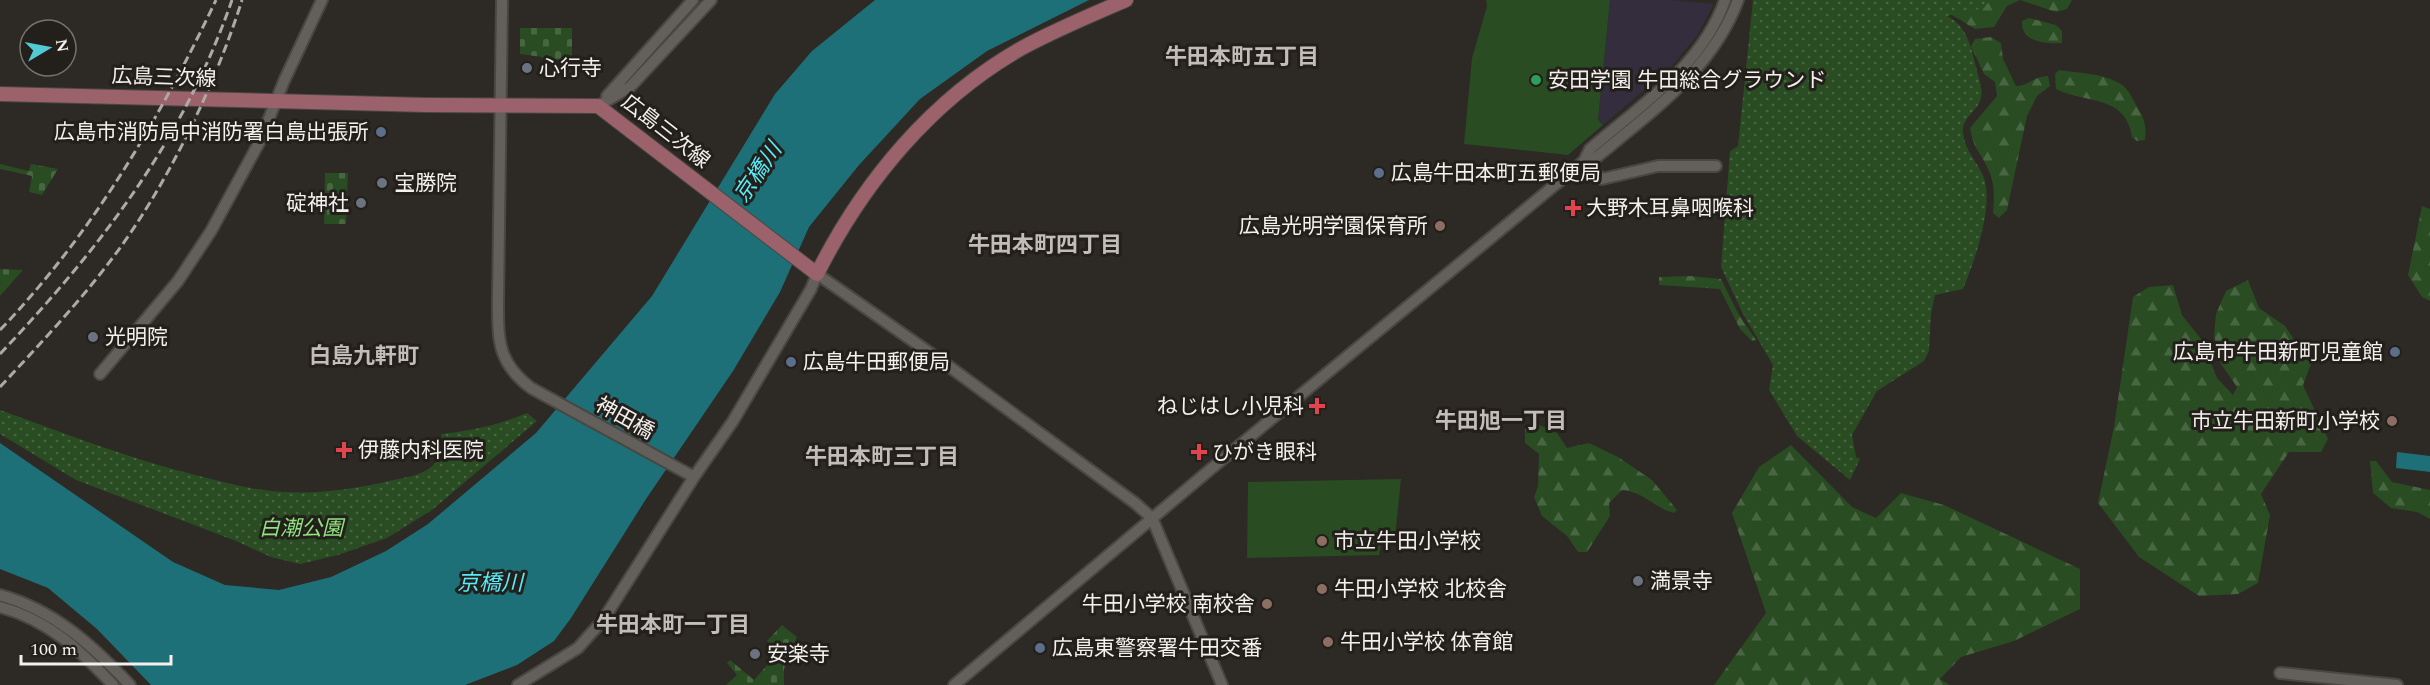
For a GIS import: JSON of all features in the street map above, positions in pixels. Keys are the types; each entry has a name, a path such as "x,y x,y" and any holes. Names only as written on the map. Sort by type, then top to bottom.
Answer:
{"main road":[{"path":"812,270 828,252 860,202 892,159 929,117 973,81 1022,49 1126,0"},
{"name":"広島三次線","path":"0,94 501,106 598,106 812,270"}],"street":[{"path":"100,374 178,281 204,241 249,163 322,0"},
{"name":"神田橋","path":"502,0 498,339 505,360 514,374 531,388 694,477"},
{"path":"598,106 693,0"},
{"path":"598,106 630,87 711,0"},
{"path":"1584,161 1590,149 1692,59 1710,34 1725,0"},
{"path":"954,685 1584,161 1597,157 1690,77 1718,41 1738,0"},
{"path":"1584,161 1602,178 1658,166 1716,166"},
{"path":"518,685 579,648 592,635 615,603 694,477 733,421 811,289 812,270"},
{"path":"812,270 943,362 1136,503 1152,518 1222,685"},
{"path":"0,595 41,610 57,619 102,656 130,685"},
{"path":"0,607 53,630 93,663 113,685"},
{"path":"2280,673 2397,685"}],"shaded area":[{"path":"1610,0 1670,0 1714,4 1697,36 1671,67 1603,125 1598,120"}],"green space":[{"name":"安田学園 牛田総合グラウンド","path":"1486,0 1610,0 1598,120 1603,125 1568,155 1464,144 1472,58 1487,6"},
{"path":"1753,0 1990,0 1984,8 1947,16 1955,21 1966,35 1981,90 1980,101 1963,127 1966,145 1984,178 1986,190 1985,219 1977,250 1963,289 1935,295 1931,314 1929,351 1924,361 1877,391 1852,435 1856,457 1860,459 1850,480 1797,436 1769,390 1773,365 1742,312 1721,267 1730,151 1738,146"},
{"path":"1921,0 2020,0 2007,6 1994,27 1975,29"},
{"path":"2020,0 2072,0 2067,9 2056,12"},
{"path":"2029,18 2056,25 2062,31 2062,43 2041,42 2029,37 2022,28 2022,21"},
{"path":"520,28 572,28 572,60 542,60 542,57 520,54"},
{"path":"1991,37 2001,43 2003,59 2016,86 2048,76 2050,86 2037,96 2027,116 2007,210 1999,218 1993,213 1994,191 1991,176 1976,147 1970,128 1997,96 1995,82 1984,74 1971,46 1975,39"},
{"path":"2059,70 2098,75 2122,85 2143,118 2146,130 2145,140 2137,141 2132,137 2122,113 2113,107 2056,89 2055,74"},
{"path":"0,164 29,171 31,164 58,169 42,195 29,192 32,176 0,169"},
{"path":"325,173 348,173 346,224 324,224"},
{"path":"2422,206 2430,209 2430,301 2422,297 2408,275"},
{"path":"0,269 23,270 0,296"},
{"path":"1690,276 1721,279 1739,315 1756,340 1752,341 1740,329 1720,289 1659,285 1659,277"},
{"path":"2248,280 2259,308 2285,326 2311,364 2303,385 2328,439 2321,452 2289,452 2261,494 2270,515 2258,583 2238,594 2199,596 2139,557 2098,503 2114,427 2133,297 2149,287 2173,285 2182,315 2201,339 2217,378 2233,395 2237,387 2221,364 2214,336 2216,314 2226,291"},
{"name":"白潮公園","path":"0,410 148,462 252,488 298,492 350,489 411,476 428,470 434,464 441,447 441,434 485,427 527,413 537,421 432,510 387,538 338,555 300,564 271,557 236,541 76,480 0,434"},
{"path":"1535,423 1557,433 1567,448 1589,443 1618,457 1652,480 1677,510 1674,513 1638,494 1622,490 1609,503 1610,516 1587,552 1578,552 1567,536 1542,516 1534,497 1538,486 1539,454 1525,443 1525,429"},
{"path":"1791,445 1852,507 1876,518 1901,493 1944,505 2080,569 2080,609 2014,641 1961,657 1940,679 1950,685 1714,685 1766,613 1732,513 1759,467"},
{"path":"2370,461 2376,461 2392,482 2430,490 2430,519 2417,512 2391,508 2373,493"},
{"path":"1401,479 1395,538 1382,537 1379,555 1247,558 1248,482"},
{"path":"782,625 797,637 784,669 784,685 726,685 737,675 727,663 730,660 754,680 779,652 767,641"}],"water":[{"name":"京橋川","path":"875,0 1089,0 987,51 920,99 859,165 809,227 780,292 733,371 554,641 517,665 465,685 151,685 97,629 48,588 0,569 0,443 173,562 225,585 279,590 331,577 386,551 428,524 536,433 652,296 775,94 812,51"},
{"path":"2397,452 2430,456 2430,472 2396,468"}],"railway":[{"path":"0,330 65,255 121,174 171,89 216,0"},
{"path":"0,354 72,273 136,190 189,100 232,0"},
{"path":"0,387 98,277 151,201 170,169 203,101 242,0"}],"place":[{"name":"心行寺","path":"527,68"},
{"name":"安田学園 牛田総合グラウンド","path":"1536,80"},
{"name":"広島市消防局中消防署白島出張所","path":"381,132"},
{"name":"広島牛田本町五郵便局","path":"1379,173"},
{"name":"宝勝院","path":"382,183"},
{"name":"碇神社","path":"361,203"},
{"name":"大野木耳鼻咽喉科","path":"1573,208"},
{"name":"広島光明学園保育所","path":"1440,226"},
{"name":"光明院","path":"93,337"},
{"name":"広島市牛田新町児童館","path":"2395,352"},
{"name":"広島牛田郵便局","path":"791,362"},
{"name":"ねじはし小児科","path":"1317,406"},
{"name":"市立牛田新町小学校","path":"2392,421"},
{"name":"伊藤内科医院","path":"344,450"},
{"name":"ひがき眼科","path":"1199,452"},
{"name":"市立牛田小学校","path":"1322,541"},
{"name":"満景寺","path":"1638,581"},
{"name":"牛田小学校 北校舎","path":"1322,589"},
{"name":"牛田小学校 南校舎","path":"1267,604"},
{"name":"牛田小学校 体育館","path":"1328,642"},
{"name":"広島東警察署牛田交番","path":"1040,648"},
{"name":"安楽寺","path":"755,654"}],"district":[{"name":"牛田本町五丁目","path":"1242,56"},
{"name":"牛田本町四丁目","path":"1045,244"},
{"name":"白島九軒町","path":"364,355"},
{"name":"牛田旭一丁目","path":"1501,420"},
{"name":"牛田本町三丁目","path":"882,456"},
{"name":"牛田本町一丁目","path":"673,624"}]}
